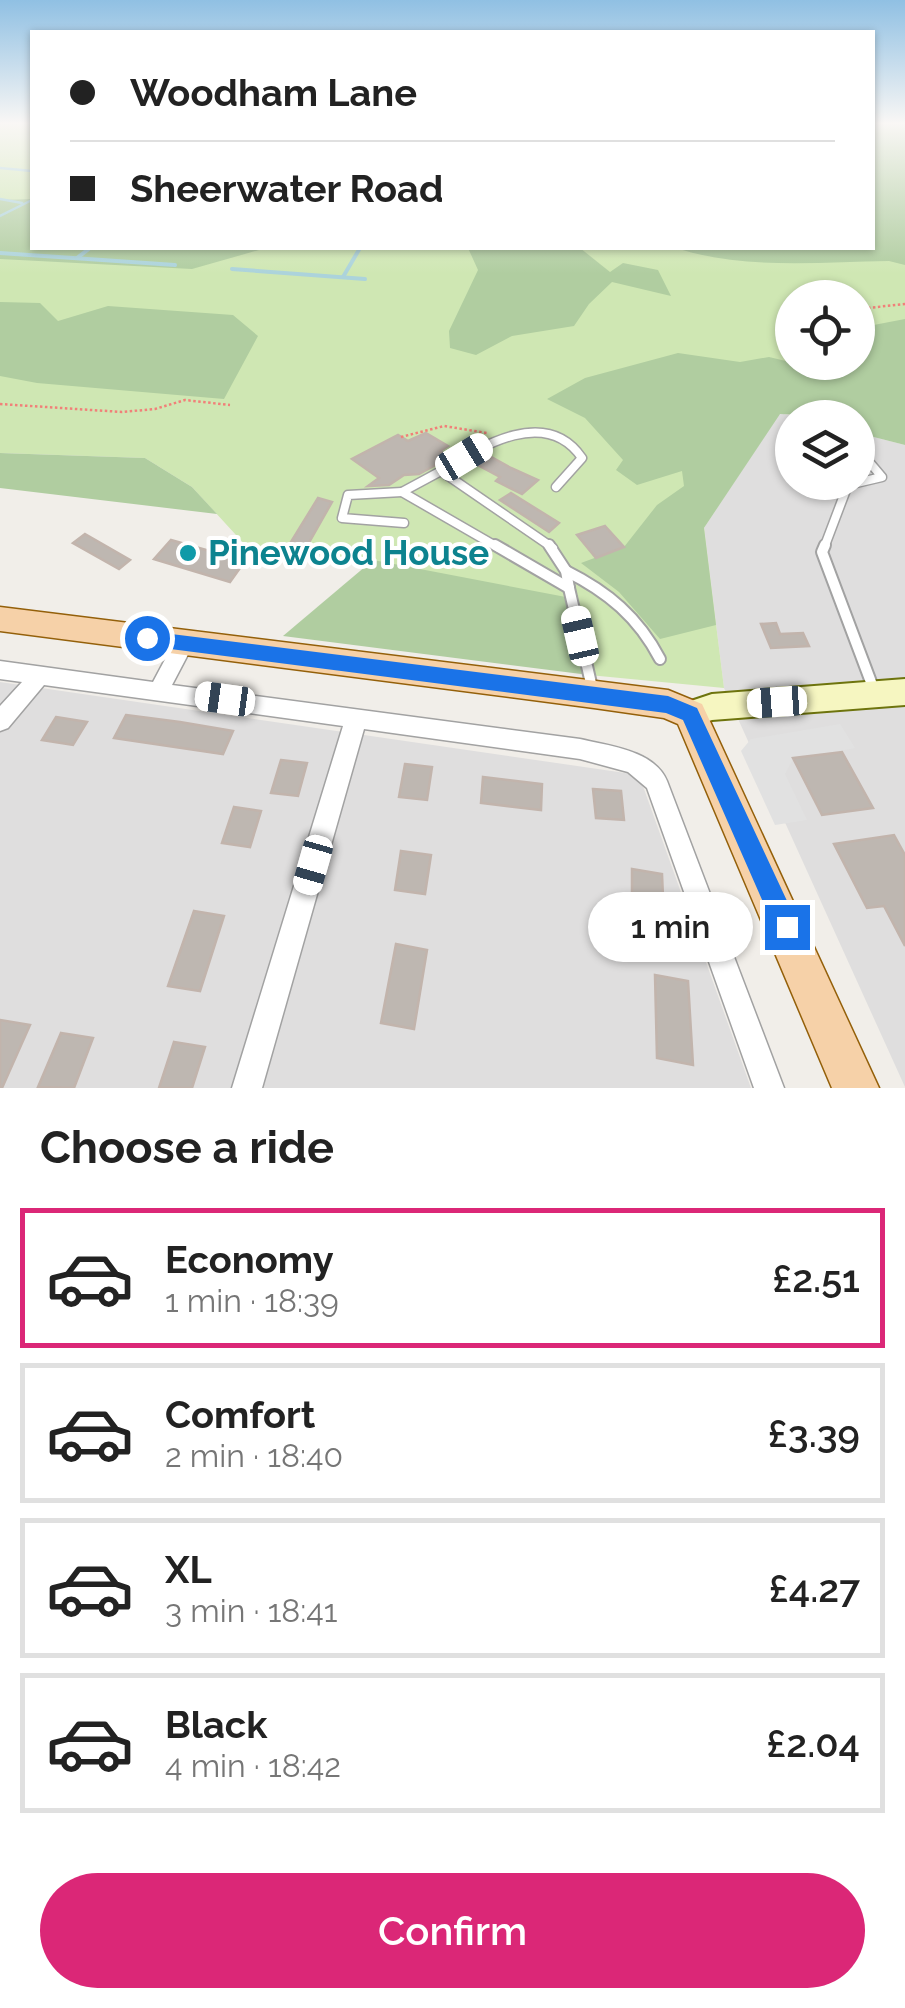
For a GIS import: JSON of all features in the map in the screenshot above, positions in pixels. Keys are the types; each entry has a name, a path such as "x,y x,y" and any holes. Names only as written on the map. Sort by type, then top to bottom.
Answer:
{"main road":[{"path":"0,619 668,704 690,714 856,1088"},
{"path":"690,714 712,706 890,694"}],"street":[{"path":"158,690 184,643"},
{"path":"0,670 580,749 634,763 656,781 770,1088"},
{"path":"0,722 40,675"},
{"path":"247,1088 357,717"}],"lane":[{"path":"404,523 342,518 348,495 402,492 489,443 530,429 578,450 582,458 556,487"},
{"path":"441,471 553,548 566,570 594,694"},
{"path":"402,492 569,588"},
{"path":"842,500 822,552 890,694"},
{"path":"566,570 624,605 650,638 660,659"}],"path":[{"path":"875,307 905,304"},
{"path":"0,404 122,412 139,412 184,400 230,405"},
{"path":"401,437 426,426 466,426 485,431 490,435 489,443"}],"shaded area":[{"path":"775,421 775,500 875,500 875,437 905,445 905,1087 724,688 704,528"},
{"path":"0,682 639,775 751,1088 0,1088"},
{"path":"840,724 855,748 793,759 785,774 807,820 775,825 741,751 751,739"}],"green space":[{"path":"0,173 30,173 30,250 905,248 905,395 694,389 704,528 724,688 589,675 373,560 247,547 192,487 145,458 0,453"},
{"path":"875,173 905,173 905,265 889,261 754,262 683,250 875,250"},
{"path":"30,199 30,250 259,250 192,269 0,259 0,200"},
{"path":"469,250 582,250 610,272 623,263 658,270 671,296 612,282 589,304 574,326 512,336 476,355 450,348 449,331 478,270"},
{"path":"0,302 40,303 58,321 108,306 233,315 258,336 224,399 37,383 0,376"},
{"path":"905,319 905,445 875,437 875,400 775,400 775,422 704,528 716,625 660,639 619,592 581,563 624,547 657,505 684,486 682,471 637,485 616,470 623,460 585,418 547,399 585,378 678,353 740,362 775,358 775,380 875,380 875,325"},
{"path":"0,453 145,458 192,487 217,514 0,488"},
{"path":"373,560 571,598 589,675 283,636"}],"building":[{"path":"426,433 448,446 440,451 450,457 389,485 368,486 379,478 352,459 398,435 408,441"},
{"path":"486,454 538,480 522,494 496,481 500,477 472,462"},
{"path":"511,493 559,523 549,532 500,500"},
{"path":"318,498 332,502 307,546 291,542"},
{"path":"605,526 624,547 596,558 577,535"},
{"name":"Pinewood House","path":"85,534 130,560 119,569 73,543"},
{"name":"Pinewood House","path":"171,540 245,561 230,582 154,559"},
{"path":"776,623 780,634 803,633 809,646 771,648 761,624"},
{"path":"126,715 233,731 223,754 114,738"},
{"path":"56,717 87,722 73,745 42,740"},
{"path":"842,752 873,808 822,815 793,758"},
{"path":"281,760 307,763 298,796 271,793"},
{"path":"405,764 432,767 427,800 399,797"},
{"path":"483,777 542,784 541,810 481,803"},
{"path":"593,789 621,791 624,820 596,818"},
{"path":"234,807 261,811 250,847 222,843"},
{"path":"894,835 905,855 905,946 884,906 867,908 834,844"},
{"path":"401,851 431,855 425,894 395,890"},
{"path":"632,869 662,874 665,943 632,938"},
{"path":"194,911 224,916 200,991 168,986"},
{"path":"396,944 427,950 414,1029 381,1023"},
{"path":"655,975 688,981 693,1065 657,1058"},
{"path":"0,1020 30,1025 2,1088 0,1088"},
{"path":"61,1033 93,1038 74,1088 38,1087"},
{"path":"174,1042 205,1047 192,1088 159,1088"}],"waterway":[{"path":"0,199 22,203"},
{"path":"0,216 30,201"},
{"path":"77,258 87,250"},
{"path":"343,277 359,250"},
{"path":"0,253 175,265"},
{"path":"232,269 365,279"}],"place":[{"name":"Pinewood House","path":"188,553"}],"route":[{"path":"147,638 668,704 690,714 787,927"}]}
